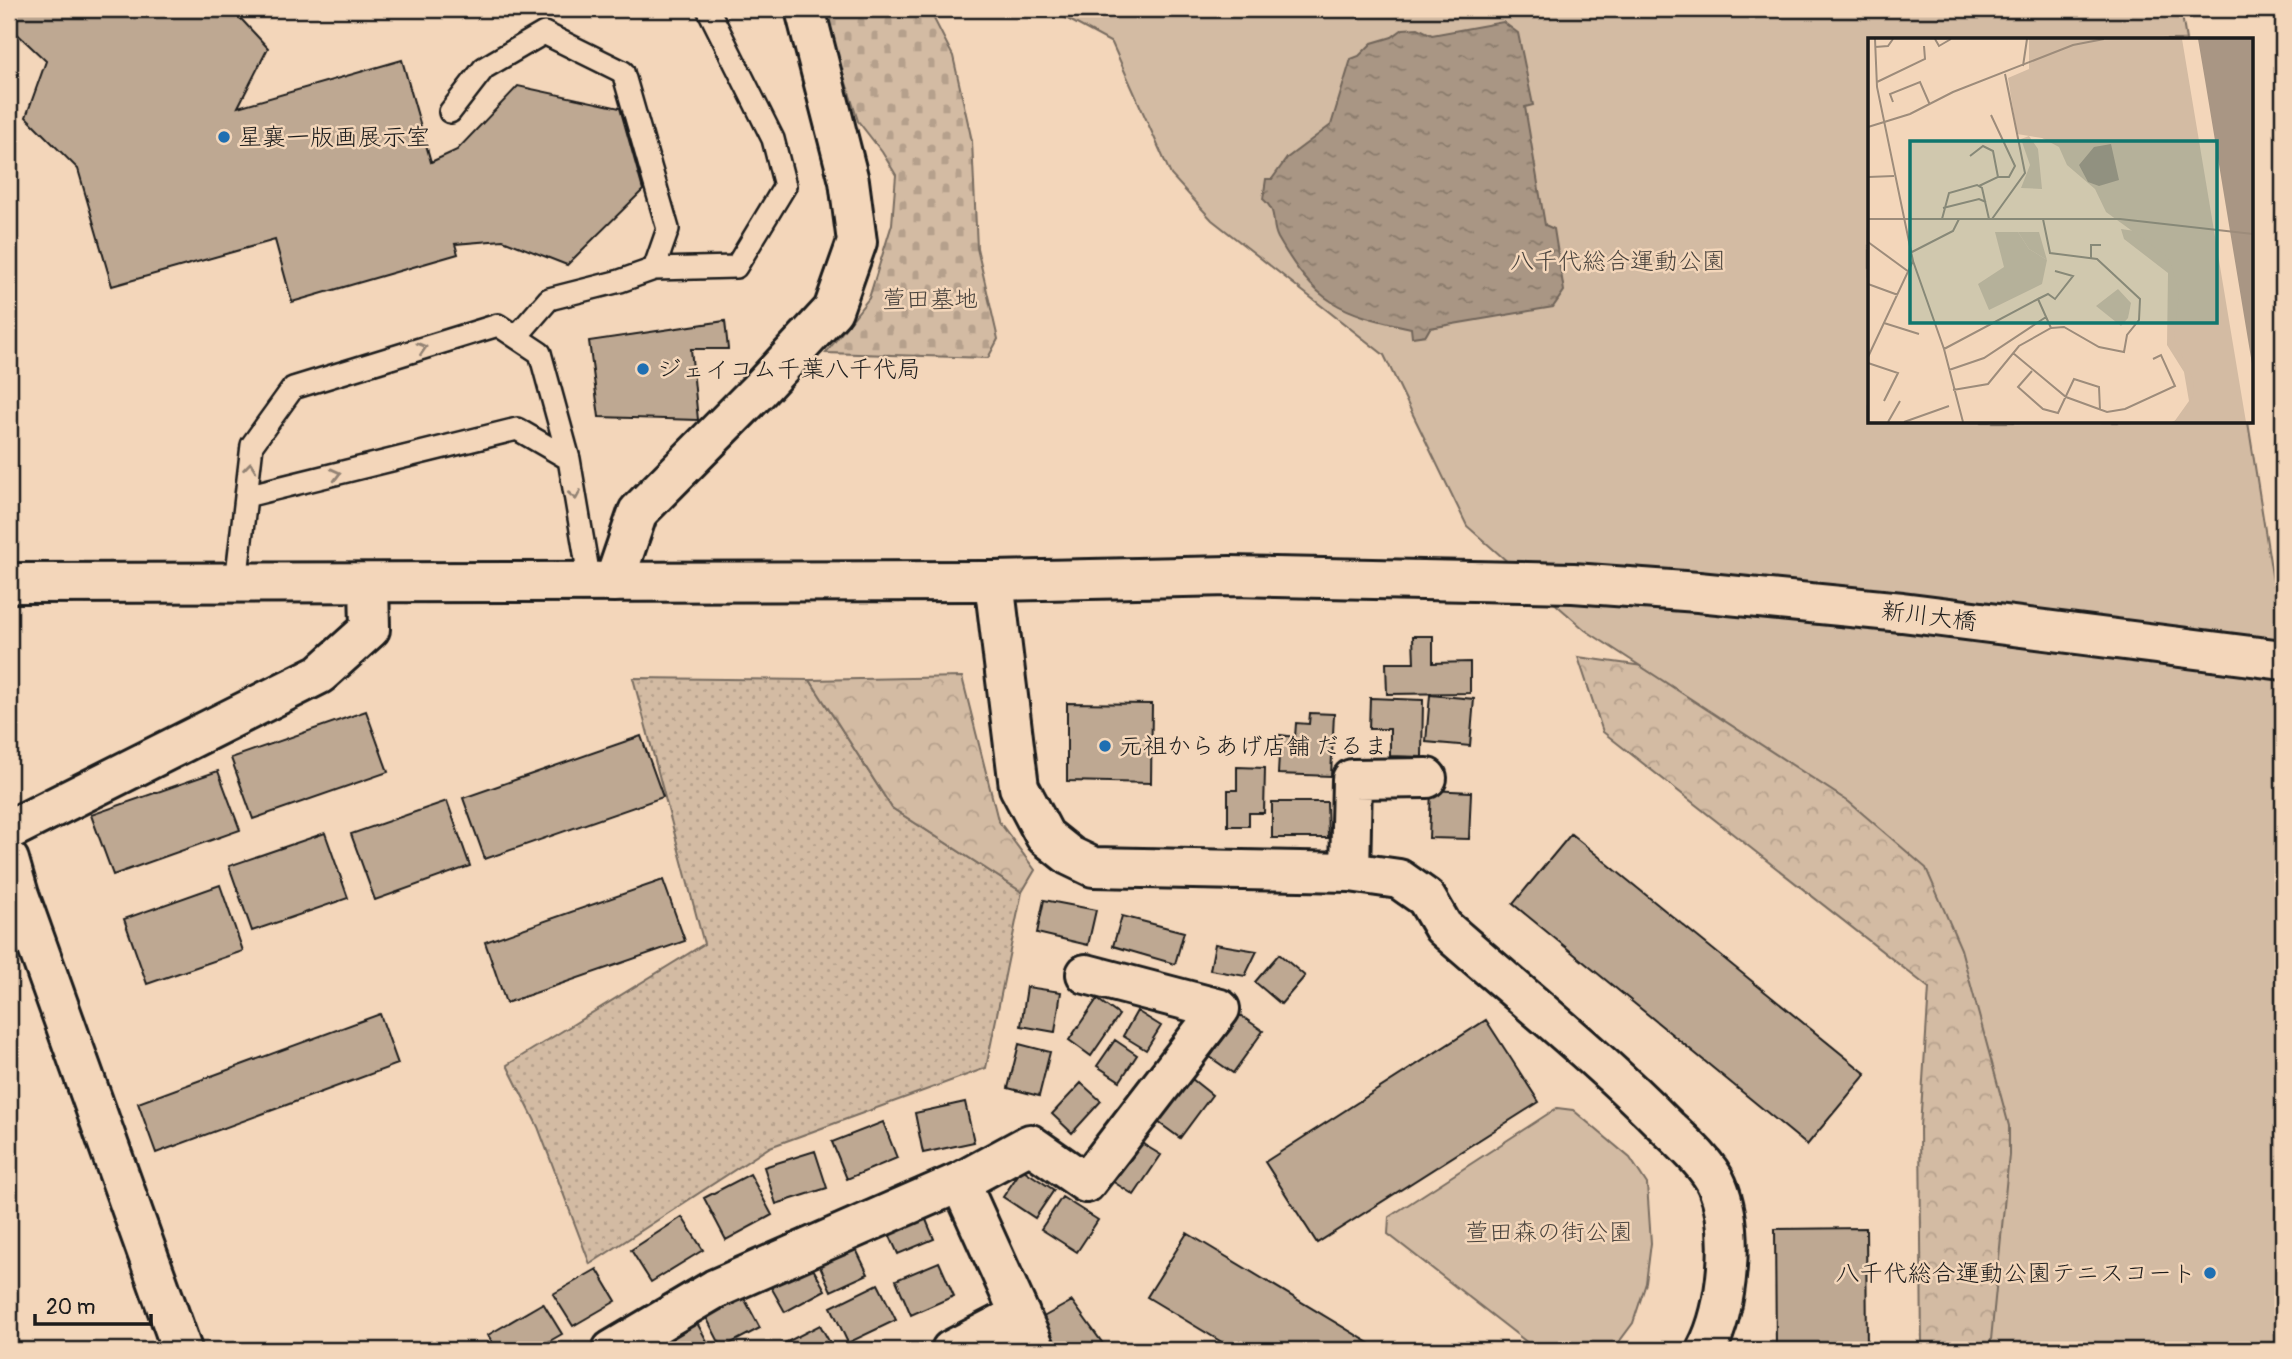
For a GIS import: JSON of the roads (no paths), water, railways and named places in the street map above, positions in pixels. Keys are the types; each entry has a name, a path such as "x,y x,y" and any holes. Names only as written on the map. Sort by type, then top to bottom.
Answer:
{"street":[{"path":"602,582 638,512 759,390 833,310 857,242 849,181 806,9"},
{"name":"新川大橋","path":"9,583 994,582 1230,576 1573,583 1902,612 2283,660"},
{"path":"994,582 1019,787 1045,836 1070,856 1093,867 1350,872 1399,879 1426,898 1443,927 1643,1103 1690,1149 1717,1183 1727,1217 1726,1280 1712,1339 1706,1350"},
{"path":"9,830 320,674 370,629 369,583"},
{"path":"1350,872 1352,779 1427,778"},
{"path":"12,892 182,1350"},
{"path":"612,1350 715,1289 960,1182 1030,1144 1086,1183 1220,1009 1086,974"},
{"path":"960,1182 1036,1350"},
{"path":"951,1350 1020,1314"}],"lane":[{"path":"516,337 549,299 620,281 654,269 736,267 785,186 773,139 708,9"},
{"path":"450,113 484,68 544,33 623,72 668,229 654,269"},
{"path":"236,583 252,445 293,388 498,325 540,353 602,582"},
{"path":"246,496 517,429 569,459"}],"water":[{"path":"1503,22 1518,33 1533,105 1525,107 1545,225 1554,229 1564,291 1553,307 1430,328 1426,335 1412,337 1411,328 1365,317 1332,302 1304,277 1278,238 1273,214 1263,199 1266,179 1272,179 1287,158 1331,125 1351,59 1359,56 1372,43 1392,37 1403,29 1418,28 1432,35"}],"place":[{"name":"星襄一版画展示室","path":"224,137"},
{"name":"ジェイコム千葉八千代局","path":"643,369"},
{"name":"元祖からあげ店舗 だるま","path":"1105,746"},
{"name":"八千代総合運動公園テニスコート","path":"2210,1273"}],"park label":[{"name":"八千代総合運動公園","path":"1618,261"},
{"name":"萱田墓地","path":"930,299"},
{"name":"萱田森の街公園","path":"1549,1232"}]}
